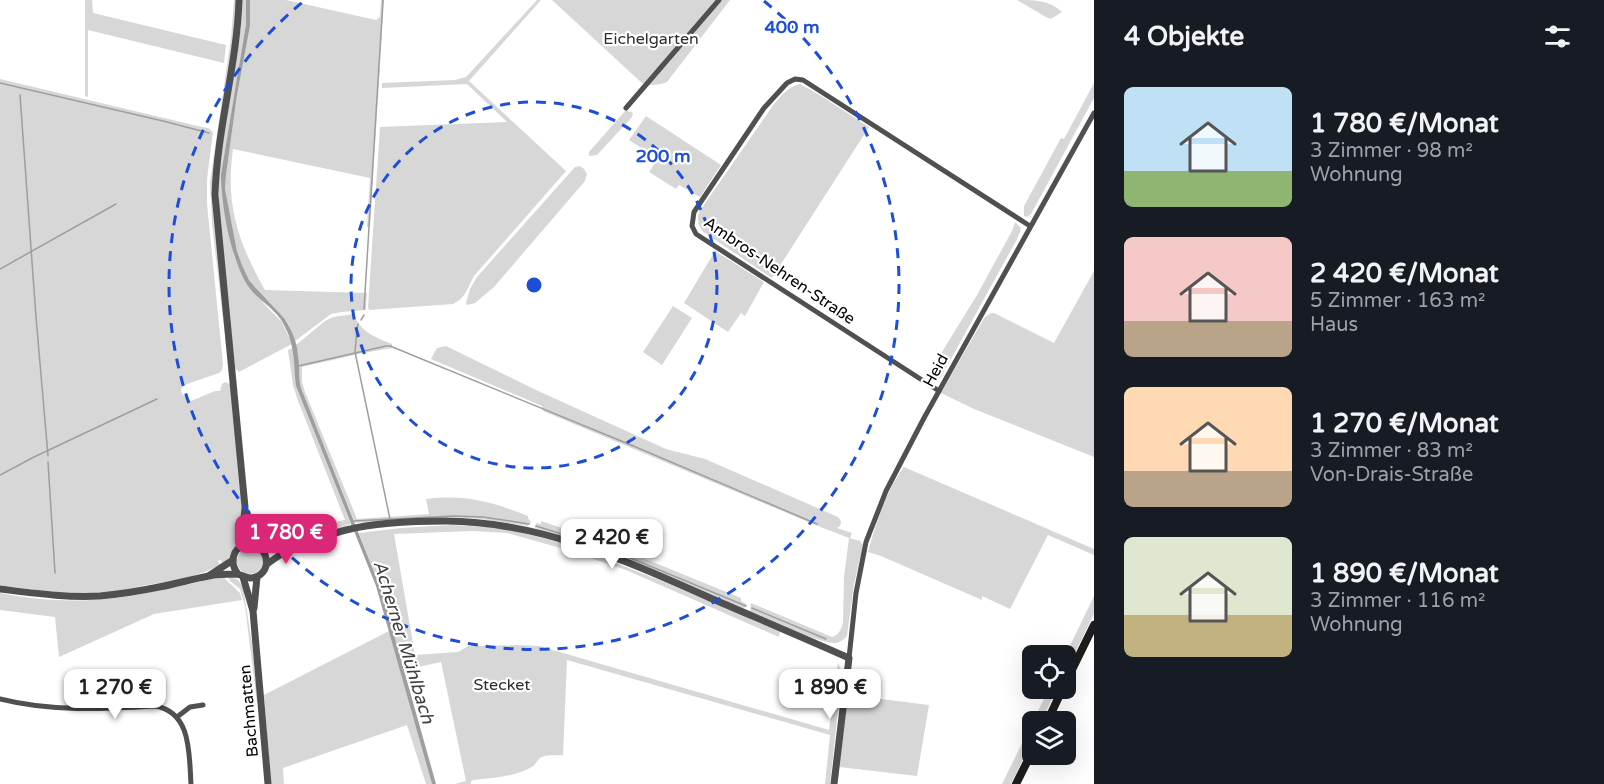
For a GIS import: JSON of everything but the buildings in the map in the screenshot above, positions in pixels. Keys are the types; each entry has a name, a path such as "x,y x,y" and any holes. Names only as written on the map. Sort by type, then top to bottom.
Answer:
{"main road":[{"path":"1076,662 1094,625"},
{"path":"1016,784 1026,765"}],"street":[{"path":"239,0 237,32 217,158 215,195 245,507 242,541 232,560 233,566 241,576 253,611"},
{"path":"626,108 719,0"},
{"name":"Ambros-Nehren-Straße","path":"939,392 696,234 692,226 694,212 764,108 787,83 803,80 1030,226"},
{"name":"Heid","path":"849,658 856,593 866,542 886,491 1094,113"},
{"path":"0,589 52,595 100,596 159,587 208,576 257,577 264,571 267,564 266,555 259,547 245,507"},
{"path":"240,547 250,544 259,547 292,546 348,529 408,522 463,522 505,526 552,536 586,547 681,585 849,658 834,784"},
{"path":"267,564 292,546"},
{"path":"208,576 232,560"},
{"path":"253,611 257,577"},
{"name":"Bachmatten","path":"253,611 268,784"},
{"path":"0,699 61,708 109,709 155,706 170,711 184,727 191,784"},
{"path":"177,717 190,707 203,705"}],"green space":[{"path":"85,0 92,0 93,13 226,45 224,63 88,30 88,97 85,96"},
{"path":"234,0 237,0 214,219 229,370 212,224 210,182 231,38"},
{"path":"242,0 246,0 246,24 221,174 227,223 234,256 241,273 265,305 282,322 292,344 239,372 235,368 219,213 219,166 241,26"},
{"path":"250,0 286,0 376,20 380,17 381,0 384,0 370,227 367,227 370,178 233,149 232,206 247,256 265,290 367,293 366,310 331,314 295,341 289,325 249,280 242,265 237,251 225,189 237,95 250,26"},
{"path":"537,0 541,0 469,81 566,171 474,276 466,292 457,302 369,310 380,127 507,122 467,84 382,88 382,83 455,80 466,77"},
{"name":"Eichelgarten","path":"552,0 730,0 667,82 652,85 643,84"},
{"path":"1017,0 1047,3 1062,12 1051,19"},
{"path":"0,79 208,128 213,132 207,179 207,204 223,364 219,373 184,385 181,389 182,394 191,401 220,391 225,382 230,384 241,494 241,534 239,543 227,561 223,563 218,561 220,565 212,569 179,580 98,593 73,593 0,585"},
{"path":"1094,83 1094,98 1031,214 1024,216 1024,206"},
{"path":"800,84 869,127 772,278 702,231 698,215 774,104 789,89"},
{"path":"626,110 633,113 632,117 597,155 589,156 589,152"},
{"path":"646,116 721,165 700,197 679,185 676,189 649,172 658,159 629,140"},
{"path":"580,166 587,174 585,181 494,287 475,303 467,305 470,289 477,277 575,167"},
{"path":"1015,222 1021,228 1016,241 941,377 934,380 926,378 977,295"},
{"path":"715,251 764,282 745,316 741,313 728,332 684,303"},
{"path":"1094,271 1094,457 974,409 941,393 984,318 994,313 1054,343"},
{"path":"673,306 692,318 662,365 643,352"},
{"path":"354,314 364,330 392,344 392,348 302,367 302,382 357,519 429,514 426,499 466,498 491,503 528,516 531,522 528,526 451,517 355,523 301,388 296,345 325,321 333,317"},
{"path":"446,346 666,449 705,459 838,517 841,523 837,528 852,533 850,538 860,541 863,545 854,584 847,636 835,643 819,640 750,611 751,603 832,637 836,635 843,622 844,577 849,538 543,411 542,406 431,359 437,348"},
{"path":"293,348 296,386 351,524 290,543 266,547 259,542 251,515 256,530 261,537 270,542 313,526 345,520 293,385 288,350"},
{"path":"904,467 1094,549 1094,555 1048,535 1010,609 982,596 982,600 868,552 887,497"},
{"path":"541,521 617,548 741,598 747,607 743,608 586,543 535,528 536,523 541,524"},
{"name":"Stecket","path":"452,525 502,528 559,542 669,584 780,632 779,637 626,570 507,533 472,531 394,534 415,655 458,652 468,646 539,646 829,730 838,662 842,673 830,784 825,784 830,735 567,660 563,755 542,757 532,767 517,773 473,780 471,784 455,784 466,781 441,662 404,670 382,592 359,533"},
{"path":"250,548 259,552 263,561 259,570 250,574 241,570 237,561 241,552"},
{"path":"223,577 240,593 242,600 154,614 59,657 55,617 0,610 0,593 46,599 109,599"},
{"path":"228,577 237,579 243,586 252,644 257,703 245,606 240,589"},
{"path":"1094,596 1094,614 1076,651 1076,645 1070,645"},
{"path":"389,631 432,784 426,784 407,725 283,768 284,784 271,784 264,695"},
{"path":"849,695 929,705 917,776 839,767"},
{"path":"1044,699 1052,699 1046,711 1038,711"},
{"path":"1022,743 1022,761 1011,784 1002,784"}],"shaded area":[{"path":"246,0 250,0 250,26 237,95 225,189 237,251 249,280 284,318 293,335 297,349 301,388 382,592 436,784 432,784 376,586 296,386 290,339 280,318 251,290 244,279 228,234 221,174 246,24"}],"waterway":[{"path":"364,309 383,0"},
{"path":"0,83 209,133"},
{"path":"20,95 48,456"},
{"path":"0,269 116,204"},
{"path":"361,320 364,315"},
{"path":"358,324 355,352 390,519"},
{"path":"298,366 390,346 817,524"},
{"path":"0,475 157,399"},
{"path":"48,462 55,573"},
{"path":"353,521 453,516 483,517 529,524"},
{"path":"536,526 604,547 746,606"},
{"path":"752,608 826,639"}],"water label":[{"name":"Acherner Mühlbach","path":"404,642"}]}
